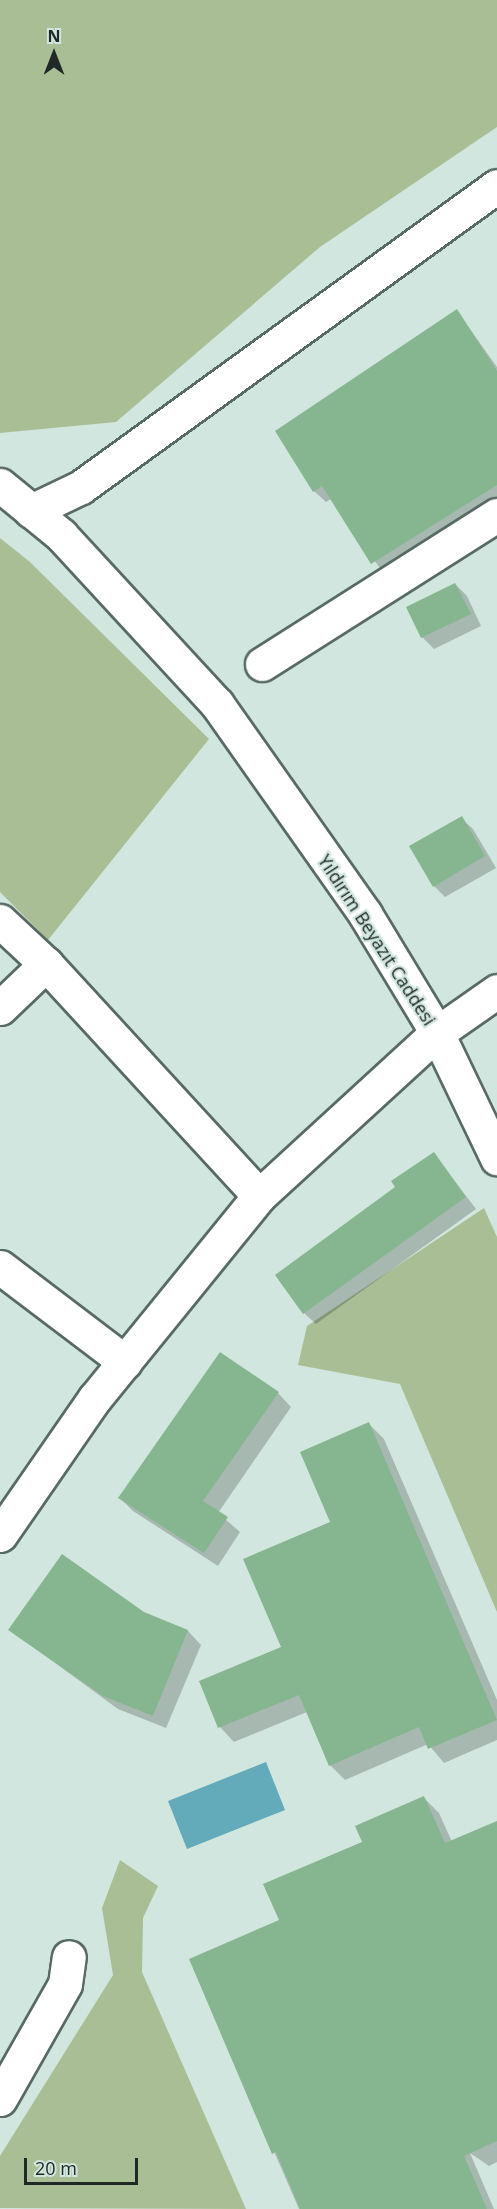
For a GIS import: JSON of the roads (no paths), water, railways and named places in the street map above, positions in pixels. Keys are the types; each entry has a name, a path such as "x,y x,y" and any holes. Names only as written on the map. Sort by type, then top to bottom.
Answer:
{"street":[{"path":"31,511 81,487 497,186"},
{"name":"Yıldırım Beyazıt Caddesi","path":"0,485 61,535 218,704 365,914 436,1033 497,1158"},
{"path":"262,664 497,515"},
{"path":"0,921 46,964 259,1196"},
{"path":"0,1008 46,964"},
{"path":"0,1535 124,1362 259,1196 436,1033 497,991"},
{"path":"0,1267 124,1362"},
{"path":"0,2099 65,1984 69,1957"}],"water":[{"path":"266,1762 285,1810 187,1849 168,1801"}]}
